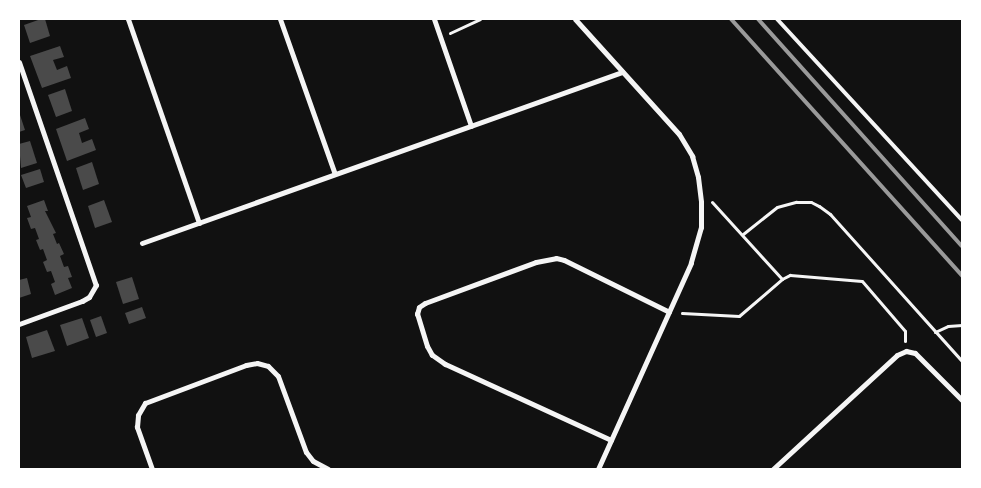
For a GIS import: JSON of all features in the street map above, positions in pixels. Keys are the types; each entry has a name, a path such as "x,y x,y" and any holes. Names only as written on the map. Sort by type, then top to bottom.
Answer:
{"street":[{"path":"128,19 200,223"},
{"path":"280,19 335,174"},
{"path":"434,19 471,126"},
{"path":"577,21 679,134 692,156 698,177 700,227 691,263 598,469"},
{"path":"19,62 95,277 96,285 93,292 82,301 19,324"},
{"path":"142,243 622,72"},
{"path":"611,440 445,364 432,355 427,346 417,314 419,307 425,303 536,262 556,258 564,260 668,312"},
{"path":"773,469 896,355 906,351 915,354 950,386 962,400"},
{"path":"152,469 137,427 138,415 145,403 257,363 268,366 278,376 306,452 313,461 328,469"}],"lane":[{"path":"777,19 962,220"}],"path":[{"path":"440,38 480,19"},
{"path":"714,202 782,278"},
{"path":"743,234 777,207 796,202 811,202 819,206 830,214 962,361"},
{"path":"680,313 739,316 782,278 790,275 862,281 905,331"},
{"path":"935,332 948,326 962,325"}],"building":[{"path":"45,19 50,36 30,43 24,25"},
{"path":"60,46 64,57 53,60 57,70 67,66 71,78 42,88 30,56"},
{"path":"65,89 72,111 56,117 48,95"},
{"path":"19,112 25,130 19,132"},
{"path":"85,118 89,129 79,133 82,143 92,139 96,150 67,161 56,129"},
{"path":"30,141 37,163 21,168 19,144"},
{"path":"92,162 99,184 83,190 76,168"},
{"path":"40,169 44,182 26,188 21,175"},
{"path":"44,200 48,211 45,211 56,233 53,234 64,254 60,256 64,267 68,266 72,277 68,278 72,288 55,295 51,284 55,282 51,271 47,272 43,262 47,260 43,249 40,250 36,240 39,239 35,228 31,229 27,218 31,217 27,206"},
{"path":"104,200 112,222 95,228 88,206"},
{"path":"132,277 139,299 123,304 116,282"},
{"path":"27,278 31,294 19,298 19,280"},
{"path":"142,307 146,318 129,324 125,313"},
{"path":"101,316 107,333 96,337 90,320"},
{"path":"82,318 89,338 67,346 60,325"},
{"path":"47,330 55,351 32,358 26,337"}],"railway":[{"path":"731,19 962,276"},
{"path":"758,19 962,246"}]}
